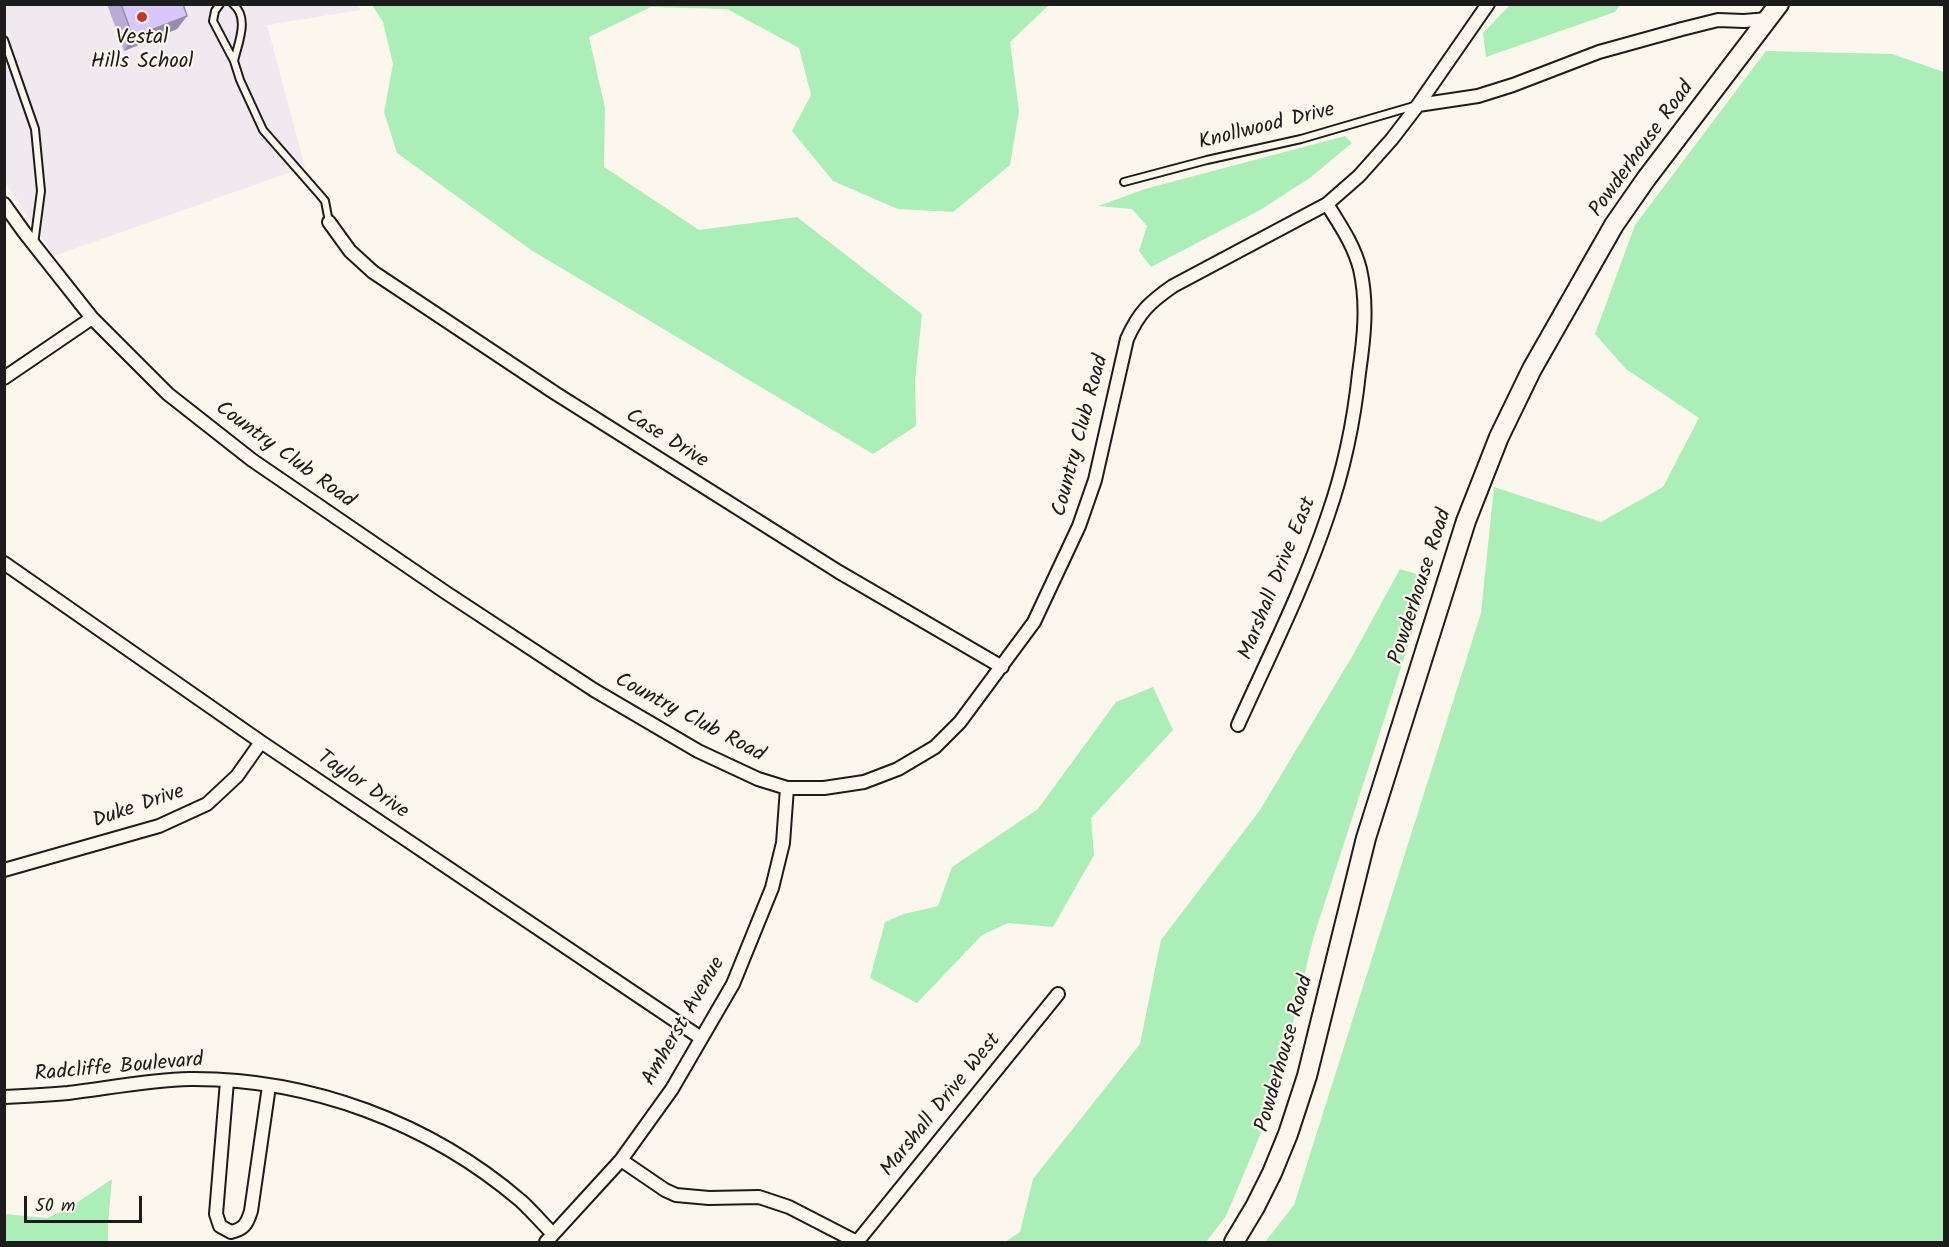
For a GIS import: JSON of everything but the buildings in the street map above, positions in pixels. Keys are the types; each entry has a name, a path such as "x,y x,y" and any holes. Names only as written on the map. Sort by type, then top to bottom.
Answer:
{"street":[{"name":"Country Club Road","path":"4,204 92,318 168,394 252,460 445,592 594,690 698,751 758,779 787,788 824,788 864,782 898,769 935,747 960,722 1034,622 1079,526 1095,480 1127,339 1134,322 1145,307 1173,286 1327,204 1359,177 1418,105 1488,4"},
{"path":"1418,105 1478,96 1599,52 1682,29 1718,20 1744,21 1773,12"},
{"name":"Powderhouse Road","path":"1234,1242 1272,1173 1304,1086 1366,838 1466,521 1499,437 1532,369 1614,225 1646,179 1773,12"},
{"name":"Marshall Drive East","path":"1238,725 1304,579 1329,514 1353,421 1365,331 1365,298 1360,268 1352,243 1327,204"},
{"name":"Case Drive","path":"329,222 350,250 373,272 546,387 839,572 1002,667"},
{"path":"4,378 92,318"},
{"name":"Taylor Drive","path":"4,563 261,742 701,1038"},
{"name":"Duke Drive","path":"4,870 159,826 207,804 237,776 261,742"},
{"name":"Amherst Avenue","path":"550,1238 621,1160 672,1089 733,984 772,888 783,843 787,788"},
{"name":"Marshall Drive West","path":"857,1242 1058,994"},
{"name":"Radcliffe Boulevard","path":"4,1097 66,1093 190,1079 269,1086 345,1102 430,1138 482,1170 522,1202 550,1238"},
{"path":"227,1081 216,1214 220,1226 231,1232 243,1229 251,1211 269,1086"},
{"path":"621,1160 665,1190 676,1194 709,1198 759,1197 789,1207 857,1242"}],"lane":[{"path":"220,4 214,11 213,21 234,62 263,130 325,201 329,222"},
{"path":"234,4 243,18 234,62"},
{"path":"4,40 34,129 41,191 34,245"},
{"name":"Knollwood Drive","path":"1124,182 1301,139 1418,105"}],"shaded area":[{"path":"357,4 361,10 267,25 305,167 54,256 5,182 4,5"}],"green space":[{"path":"1511,4 1620,5 1615,12 1486,57 1483,33"},
{"path":"372,5 1049,5 1010,42 1019,111 1010,165 953,212 898,209 833,181 792,131 811,95 799,48 727,9 651,7 589,37 605,108 604,167 699,230 797,217 922,314 915,381 916,426 873,454 531,250 397,153 384,112 393,64 383,22"},
{"path":"1766,51 1892,54 1944,72 1944,1242 1265,1242 1294,1205 1481,613 1494,487 1601,522 1663,487 1699,418 1626,369 1595,334 1635,225"},
{"path":"1345,136 1352,143 1311,177 1262,209 1151,267 1139,251 1147,226 1132,209 1098,206 1145,189"},
{"path":"1400,569 1430,578 1313,939 1274,1102 1226,1216 1206,1242 1005,1242 1020,1232 1033,1179 1140,1044 1161,940 1260,810 1353,655"},
{"path":"1153,687 1173,730 1091,818 1094,855 1053,927 1008,923 982,935 917,1003 870,978 885,922 904,914 938,906 952,867 1038,809 1116,702"},
{"path":"112,1179 108,1242 5,1242 5,1214 47,1218 69,1208"}],"place":[{"name":"Vestal Hills School","path":"142,17"}]}
